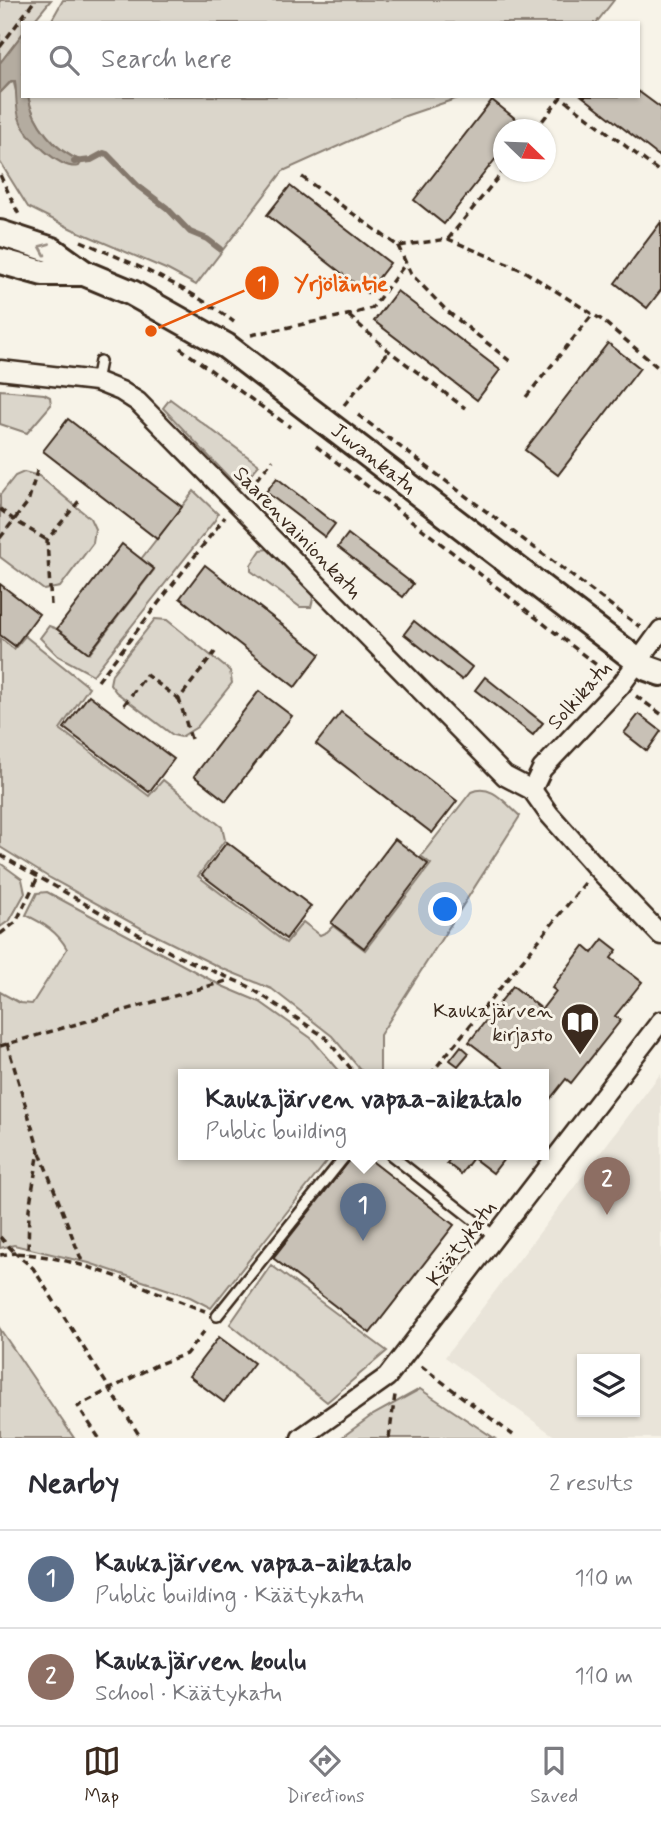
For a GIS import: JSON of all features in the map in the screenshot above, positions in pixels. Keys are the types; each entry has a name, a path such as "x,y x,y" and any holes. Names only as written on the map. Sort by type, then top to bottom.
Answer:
{"main road":[{"name":"Juvankatu","path":"0,233 52,250 84,273 132,293 226,346 649,667 660,706"},
{"name":"Juvankatu","path":"0,261 43,273 84,273"}],"street":[{"name":"Saarenvainionkatu","path":"0,370 96,381 121,391 138,402 505,776 532,790"},
{"name":"Solkikatu","path":"532,790 542,769 621,685 649,667 661,630"},
{"path":"532,790 549,814 597,868 661,935"},
{"name":"Käätykatu","path":"301,1438 387,1377 661,1021"}],"lane":[{"path":"96,381 100,361"},
{"path":"217,1315 342,1160"},
{"path":"397,1160 494,1236"}],"path":[{"path":"0,47 35,0"},
{"path":"544,119 560,98"},
{"path":"562,98 661,173"},
{"path":"302,177 398,246 411,274 447,312 511,362"},
{"path":"448,239 493,182"},
{"path":"398,246 448,239 524,271 593,314 661,370"},
{"path":"251,335 372,308 406,263"},
{"path":"526,397 593,314"},
{"path":"348,315 389,351 465,408"},
{"path":"174,345 296,431"},
{"path":"345,405 389,351"},
{"path":"307,439 621,685 661,706"},
{"path":"0,538 28,502 37,468"},
{"path":"51,605 47,540 79,501"},
{"path":"0,509 47,540"},
{"path":"98,681 226,516"},
{"path":"179,699 215,652"},
{"path":"124,705 146,675 179,699 191,739"},
{"path":"0,855 173,954 247,986 325,1037 351,1069"},
{"path":"435,1069 597,868"},
{"path":"0,934 16,922 38,877"},
{"path":"0,1045 232,980"},
{"path":"8,1043 39,1151 83,1265"},
{"path":"28,1254 29,1209 39,1151"},
{"path":"0,1237 33,1268 141,1438"},
{"path":"0,1255 28,1254 83,1265 217,1315 187,1354 156,1365 78,1406 99,1438"},
{"path":"415,1362 517,1438"},
{"path":"389,1438 397,1386"}],"shaded area":[{"path":"0,0 51,0 34,21 21,21 21,36 0,63"},
{"path":"63,0 614,0 598,21 51,21"},
{"path":"21,36 21,98 29,98 40,126 54,144 82,161 79,166 72,166 54,158 29,135 18,115 15,81 11,81 0,93 0,63"},
{"path":"13,80 28,135 49,154 82,161 54,144 40,126 29,98 458,98 405,116 283,171 196,285 28,207 0,162 0,93"},
{"path":"0,390 44,394 50,397 51,405 27,433 0,424"},
{"path":"170,399 259,465 239,488 163,408"},
{"path":"24,472 39,476 90,518 95,529 93,543 60,587 44,590 0,557 0,495 15,476"},
{"path":"194,491 218,514 215,520 93,675 58,656 40,638 49,626 90,653 154,570 141,559"},
{"path":"268,549 285,562 314,595 311,607 300,607 251,571 251,565 261,550"},
{"path":"155,619 167,620 230,671 232,683 197,727 181,737 173,735 116,692 110,684 112,674"},
{"path":"25,636 89,687 60,729 149,796 163,780 222,827 225,840 198,876 286,943 303,922 320,935 333,926 365,950 431,864 421,856 471,792 491,792 520,816 380,1035 380,1069 360,1069 332,1036 272,989 221,968 141,928 0,847 0,638 14,649"},
{"path":"0,863 22,879 25,893 10,920 0,927"},
{"path":"47,892 222,986 260,1002 311,1038 338,1069 178,1069 178,1160 328,1160 211,1308 190,1297 89,1263 14,1245 0,1248 0,992 20,1003 32,1004 67,949 50,929 26,915 37,893"},
{"path":"661,1073 661,1438 557,1438 445,1357"},
{"path":"271,1265 387,1351 327,1402 230,1324"},
{"path":"0,1329 74,1438 0,1438"},
{"path":"420,1389 494,1438 341,1438 371,1416"}],"building":[{"path":"640,92 661,108 660,157 585,98 640,98"},
{"path":"492,100 516,119 493,119 493,162 444,224 414,200"},
{"path":"290,186 390,263 367,293 267,215"},
{"path":"661,222 661,290 647,308 615,283"},
{"path":"397,291 500,370 477,400 374,321"},
{"path":"608,343 640,368 558,475 525,450"},
{"path":"68,419 182,507 157,539 43,451"},
{"path":"277,478 335,524 325,537 266,492"},
{"path":"348,534 413,584 403,597 338,547"},
{"path":"122,544 154,569 89,653 57,629"},
{"path":"205,565 320,654 295,687 180,598"},
{"path":"0,584 39,614 15,646 0,635"},
{"path":"414,621 472,667 462,680 404,634"},
{"path":"485,677 543,723 533,735 475,690"},
{"path":"259,691 292,716 226,801 194,776"},
{"path":"89,695 174,759 149,792 64,728"},
{"path":"341,712 457,801 432,833 316,744"},
{"path":"639,714 661,731 647,751 624,733"},
{"path":"395,839 428,864 364,948 331,923"},
{"path":"227,842 311,906 286,939 202,875"},
{"path":"603,939 617,950 611,958 642,982 615,1016 621,1020 571,1083 566,1079 549,1100 549,1069 504,1069 469,1042 513,986 542,1009 556,991 552,988 584,946 592,953"},
{"path":"461,1046 469,1053 458,1066 450,1060"},
{"path":"350,1160 370,1160 454,1225 370,1333 273,1258"},
{"path":"449,1160 472,1160 461,1174 447,1163"},
{"path":"476,1160 503,1160 493,1173"},
{"path":"219,1337 254,1363 224,1402 189,1376"}],"waterway":[{"path":"74,162 107,154 190,232 207,239 220,249"}],"place":[{"name":"Yrjöläntie","path":"151,331"},
{"name":"Kaukajärven kirjasto","path":"580,1056"},
{"name":"Kaukajärven koulu","path":"607,1215"},
{"name":"Kaukajärven vapaa-aikatalo","path":"363,1241"}]}
